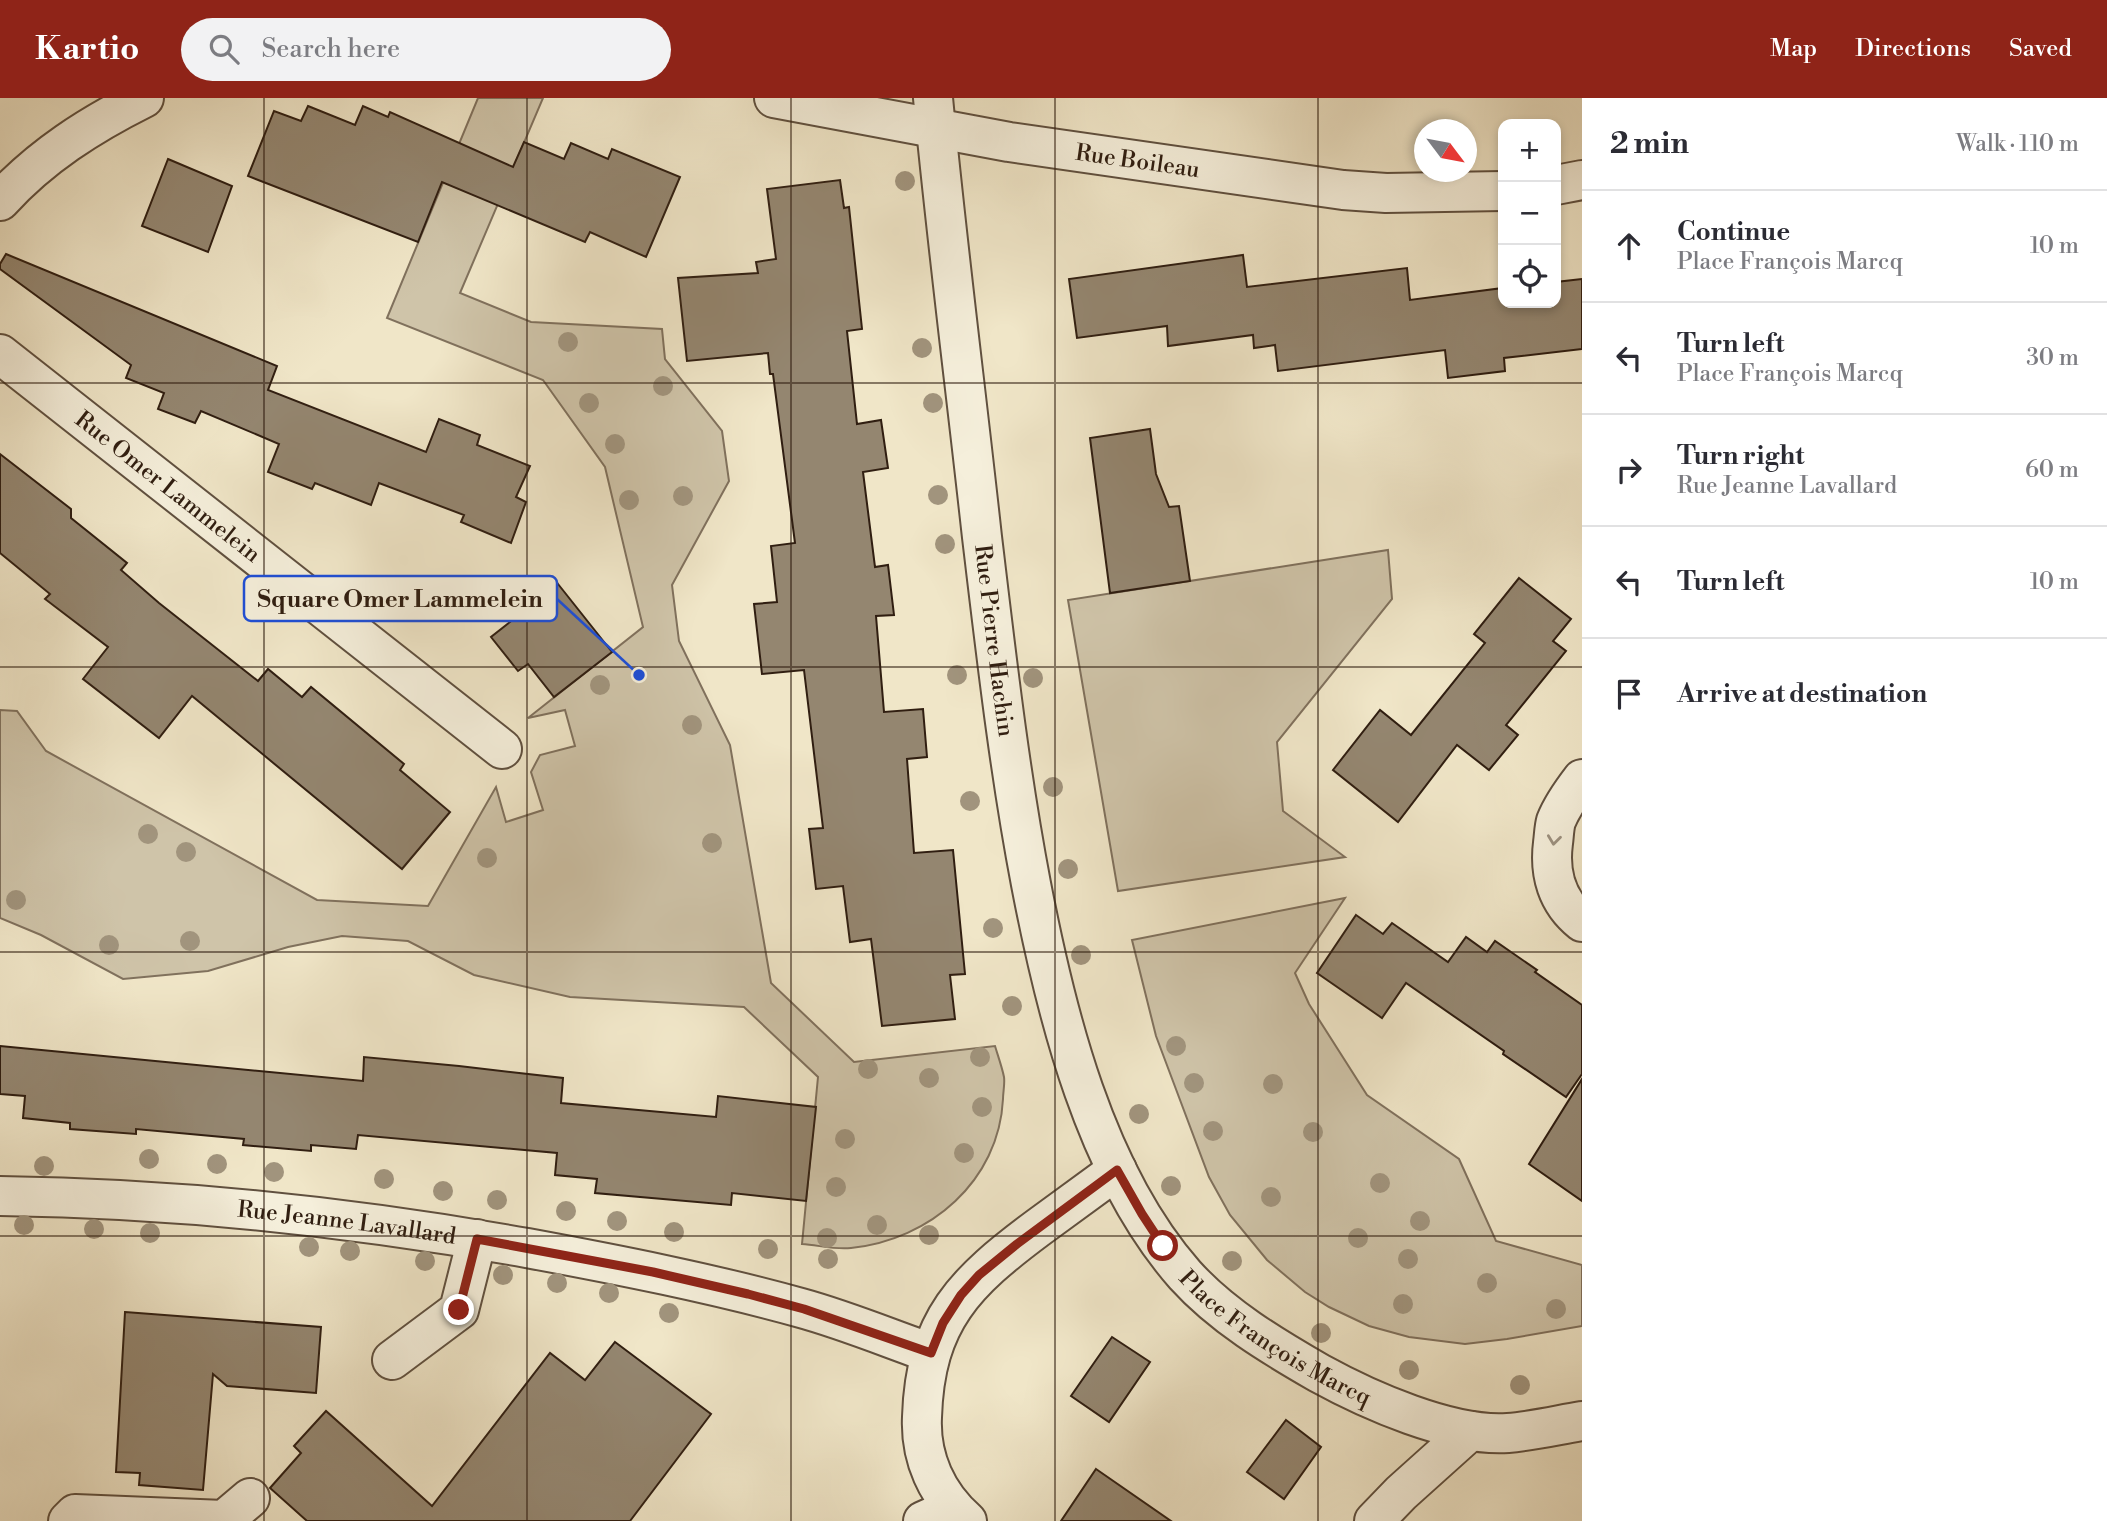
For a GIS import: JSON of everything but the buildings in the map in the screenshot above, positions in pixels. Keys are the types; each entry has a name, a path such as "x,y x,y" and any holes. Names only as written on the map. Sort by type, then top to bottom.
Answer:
{"street":[{"path":"0,201 15,184 83,130 144,98"},
{"name":"Rue Boileau","path":"774,98 934,113 1009,142 1343,190 1387,193 1498,191"},
{"name":"Rue Pierre Hachin","path":"934,113 999,686 1017,809 1054,990 1091,1110 1117,1170"},
{"path":"1561,184 1582,180"},
{"name":"Rue Omer Lammelein","path":"0,354 502,749"},
{"path":"1582,779 1566,801 1556,823 1551,856 1554,882 1560,898 1582,922"},
{"path":"947,1517 928,1464 921,1426 923,1393 931,1353 943,1323 961,1295 979,1275 1117,1170"},
{"name":"Place François Marcq","path":"1117,1170 1142,1214 1186,1275 1216,1304 1251,1331 1346,1388 1429,1420 1470,1431 1506,1433 1582,1421"},
{"name":"Rue Jeanne Lavallard","path":"0,1196 129,1200 271,1211 477,1239 653,1272 748,1294 804,1309 931,1353"},
{"path":"391,1360 459,1310 477,1239"},
{"path":"1374,1521 1470,1431"},
{"path":"68,1521 75,1514 224,1520 250,1498"}],"shaded area":[{"path":"478,98 543,98 460,293 531,322 662,329 665,359 722,431 729,481 672,585 679,641 730,745 771,983 854,1062 995,1046 1004,1085 999,1129 989,1156 974,1180 955,1201 933,1219 908,1233 880,1243 851,1248 802,1244 818,1077 744,1007 570,997 474,975 408,941 342,936 288,947 208,971 123,979 41,935 0,918 0,710 17,711 46,751 317,900 428,906 496,787 506,822 543,810 531,772 540,755 575,746 565,710 528,718 643,627 605,467 543,380 387,318"},
{"path":"1388,550 1392,599 1277,742 1283,811 1345,857 1118,891 1068,600"},
{"path":"1345,898 1295,973 1309,1004 1367,1095 1459,1159 1496,1241 1582,1265 1582,1326 1465,1344 1409,1337 1369,1326 1305,1292 1267,1260 1230,1215 1209,1177 1156,1036 1132,940"}],"place":[{"name":"Square Omer Lammelein","path":"639,675"}],"route":[{"path":"459,1310 477,1239 594,1260 748,1294 804,1309 931,1353 943,1323 961,1295 979,1275 1117,1170 1163,1246"}]}
